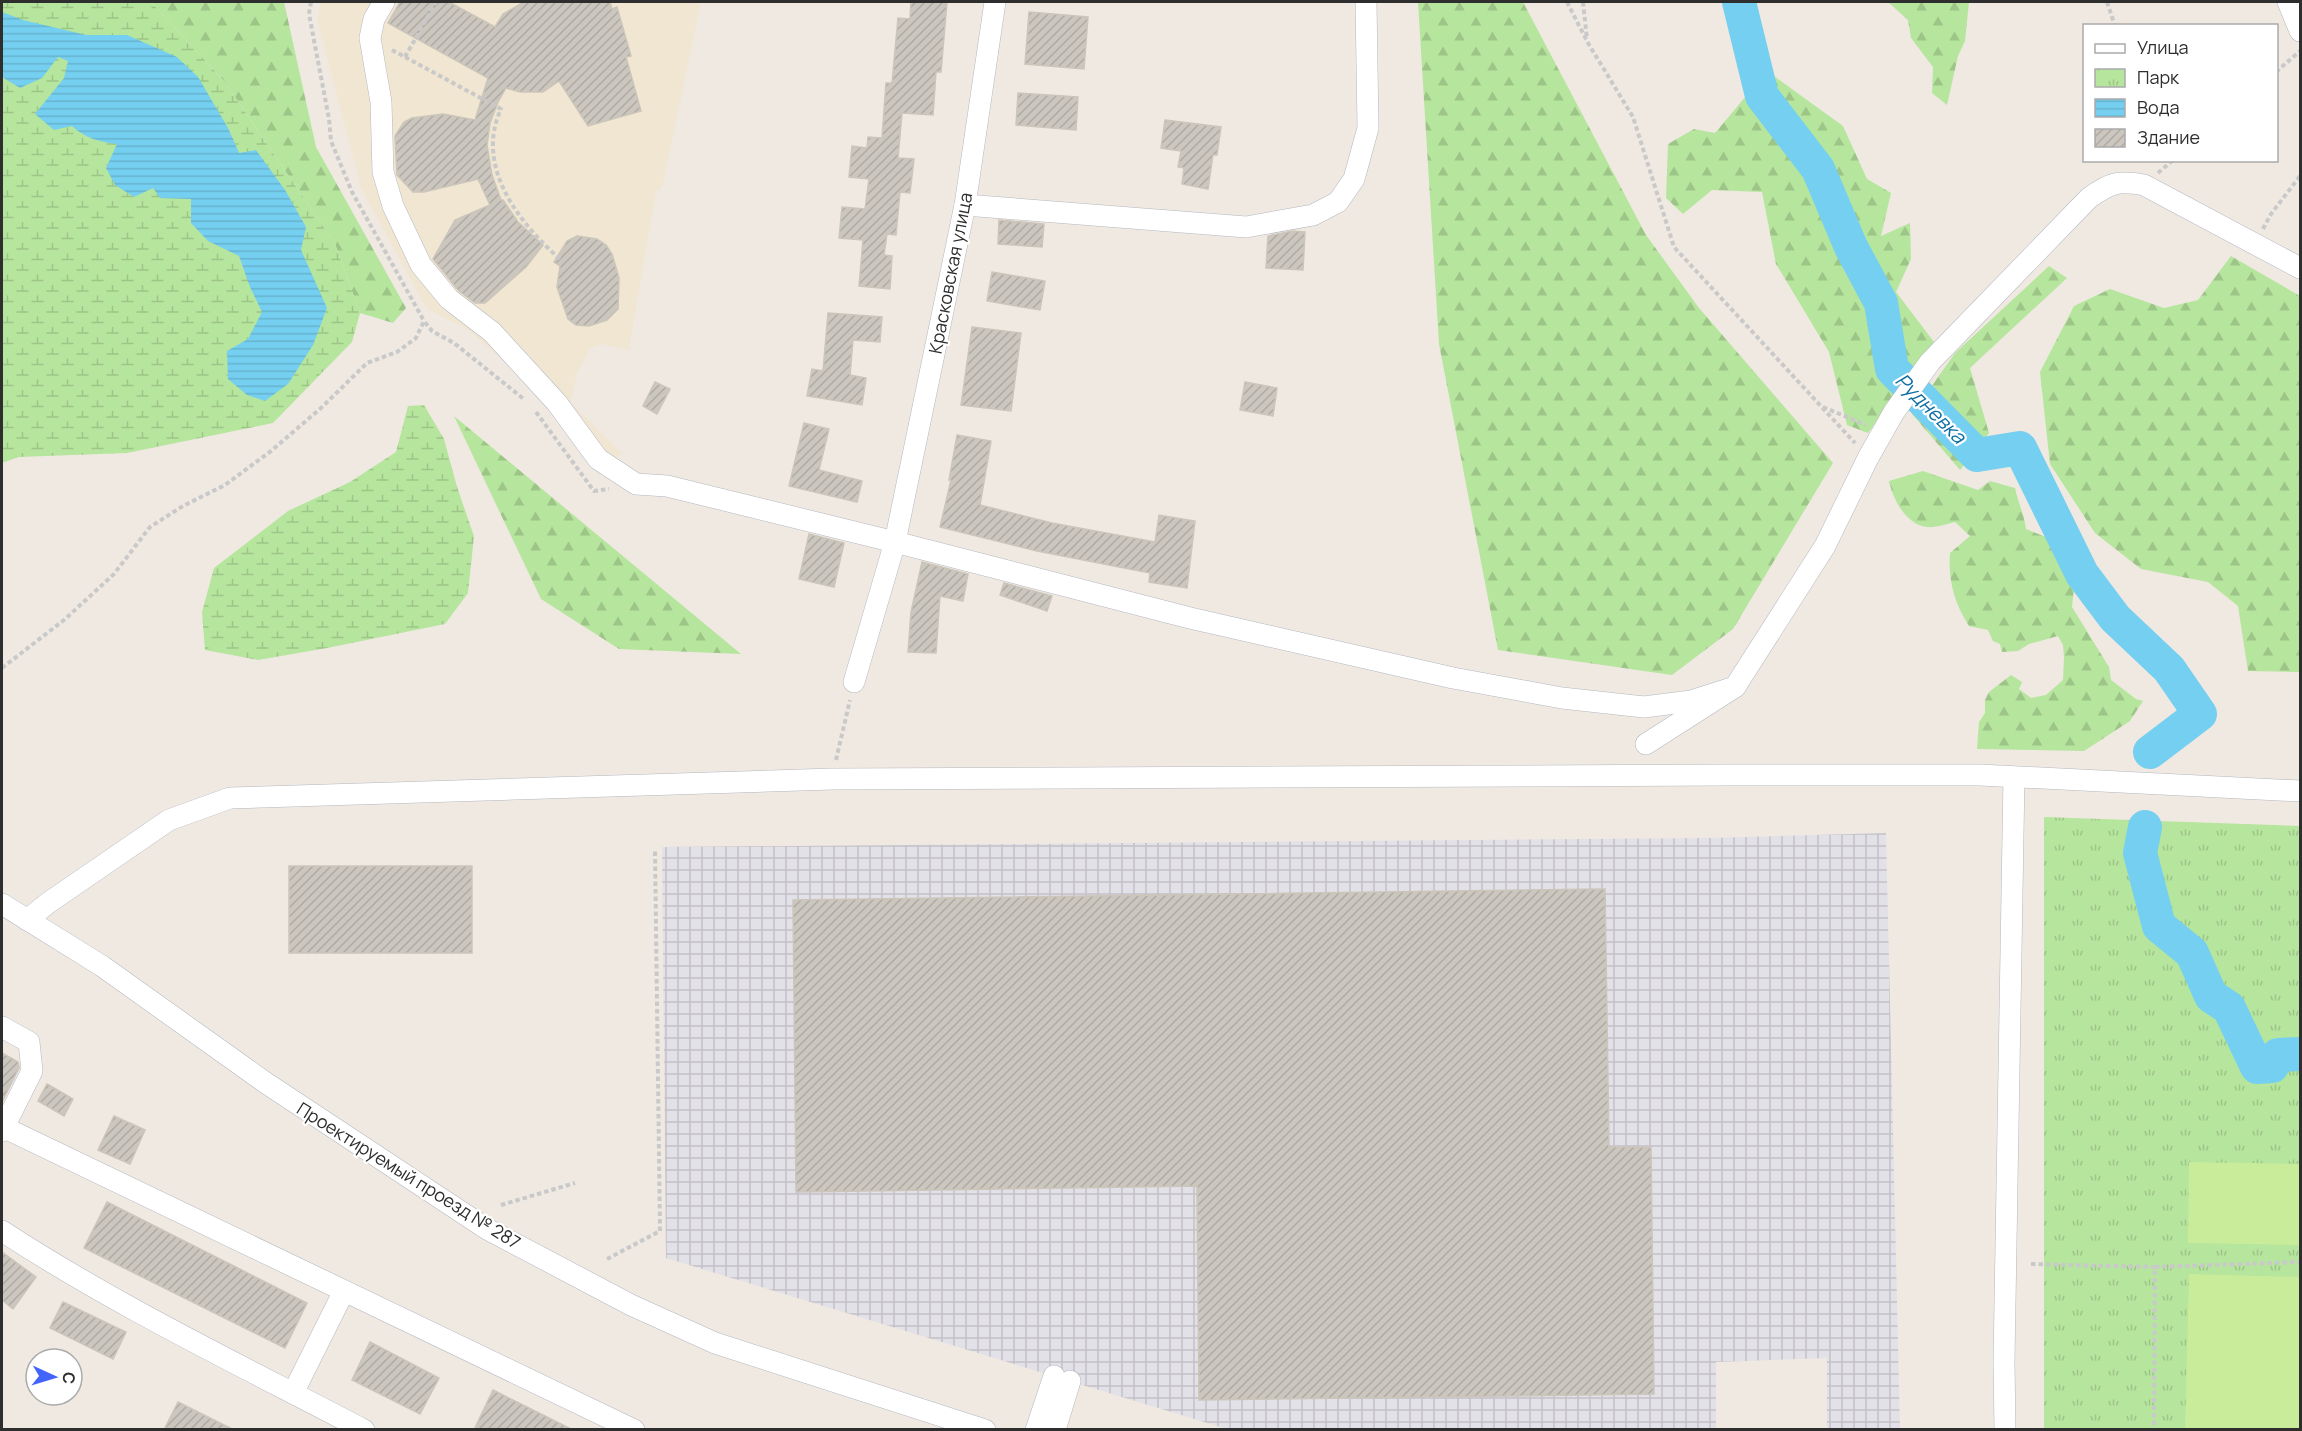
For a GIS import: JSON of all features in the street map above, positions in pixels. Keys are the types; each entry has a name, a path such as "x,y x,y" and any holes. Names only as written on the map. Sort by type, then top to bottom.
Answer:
{"street":[{"path":"384,2 374,20 370,38 381,102 383,172 386,188 421,265 448,299 492,332 557,403 598,459 636,484 667,486 1190,618 1453,678 1562,698 1644,707 1692,701 1735,687"},
{"name":"Красковская улица","path":"855,682 895,542 964,205 994,2"},
{"path":"964,205 1246,228 1313,215 1338,202 1354,179 1368,128 1366,2"},
{"path":"2288,2 2301,31"},
{"path":"1646,744 1735,687 1825,546 1868,458 1894,412 1930,362 2089,198 2109,184 2127,182 2144,185 2301,268"},
{"path":"27,920 48,903 169,820 230,798 832,779 1727,775 1980,775 2301,791"},
{"path":"2005,1430 2004,1366 2014,777"},
{"name":"Проектируемый проезд № 287","path":"2,904 102,966 266,1083 497,1234 631,1305 715,1343 985,1430"},
{"path":"2,1027 28,1042 32,1071 2,1129 634,1430"},
{"path":"2,1231 49,1262 142,1314 364,1430"},
{"path":"292,1392 344,1291"},
{"path":"1036,1430 1062,1378 1055,1430"}],"path":[{"path":"311,2 309,14 331,141 352,192 424,321 432,331 454,343 530,405 594,491 636,484"},
{"path":"405,57 436,2"},
{"path":"1567,2 1588,43 1633,117 1674,247 1868,458"},
{"path":"1583,2 1588,43"},
{"path":"2107,2 2114,24"},
{"path":"370,38 501,109 495,124 493,145 501,183 523,221 561,260"},
{"path":"2278,71 2301,51"},
{"path":"2248,239 2263,230 2271,214 2301,176"},
{"path":"2,668 64,620 114,574 150,527 183,506 225,485 271,451 321,408 367,363 398,352 416,338 424,321"},
{"path":"1820,406 1883,432"},
{"path":"836,763 855,682"},
{"path":"607,1259 660,1231 655,851"},
{"path":"501,1204 575,1183"},
{"path":"2031,1264 2155,1267 2301,1262"},
{"path":"2154,1430 2155,1267"}],"shaded area":[{"path":"321,2 701,2 662,188 656,191 629,350 601,344 590,348 577,373 571,403 622,453 599,475 527,381 467,329 427,309 361,188 317,19"},
{"path":"1886,833 1900,1429 1827,1429 1827,1358 1716,1362 1716,1429 1227,1429 666,1258 662,847 1705,838"}],"green space":[{"path":"2,2 151,2 224,81 335,244 360,313 352,342 273,423 127,453 19,457 2,463"},
{"path":"151,2 284,2 316,147 406,308 393,323 360,313 335,244 224,81"},
{"path":"1418,2 1523,2 1646,235 1699,308 1833,463 1733,629 1672,675 1498,650 1439,344"},
{"path":"1888,2 1969,2 1965,41 1958,56 1947,105 1932,93 1933,67 1911,38 1908,20"},
{"path":"1767,71 1843,126 1867,179 1891,193 1881,236 1910,223 1911,259 1896,292 1934,342 1868,433 1847,425 1829,352 1776,264 1762,192 1712,190 1683,214 1666,198 1668,144 1694,129 1715,133"},
{"path":"2231,256 2300,296 2300,672 2248,671 2238,606 2208,582 2141,569 2095,533 2050,464 2040,372 2074,306 2110,289 2164,308 2198,300"},
{"path":"2049,266 2067,278 1970,368 1989,433 1960,470 1912,414 1955,353"},
{"path":"424,405 444,439 474,536 468,593 445,624 258,660 205,650 202,612 214,568 288,511 350,482 396,452 408,406"},
{"path":"454,416 741,654 619,649 541,599"},
{"path":"1923,471 1978,490 1990,481 2015,488 2026,529 2051,539 2053,552 2067,572 2074,588 2072,607 2109,667 2111,680 2136,699 2143,701 2130,721 2084,751 1977,749 1979,722 1985,713 1985,700 1989,692 2011,675 2022,682 2019,689 2031,698 2046,695 2063,680 2063,645 2058,636 2029,644 2018,651 2002,652 2000,644 1993,641 1988,630 1969,626 1959,609 1953,591 1950,553 1970,536 1955,522 1930,527 1913,522 1897,503 1891,488 1889,481"},
{"path":"2044,817 2300,826 2300,1429 2044,1429"},
{"path":"2189,1162 2300,1164 2300,1245 2188,1243"},
{"path":"2189,1274 2300,1277 2300,1429 2185,1429"}],"water":[{"path":"2,12 23,20 86,35 127,35 177,57 198,77 228,128 239,153 256,150 285,190 306,227 301,250 327,308 313,345 288,384 265,401 247,395 228,379 227,351 248,339 262,312 239,256 208,241 191,223 191,199 160,198 153,188 134,197 115,185 106,168 117,144 93,139 72,126 54,130 35,114 64,78 68,61 58,57 42,78 20,88 2,77"}],"building":[{"path":"400,2 449,2 495,27 503,14 524,2 610,2 612,9 617,7 631,56 626,57 641,111 588,126 559,81 543,92 520,92 506,88 490,123 487,145 492,175 501,200 518,222 543,245 526,267 485,303 475,303 458,290 433,259 455,220 490,205 478,179 424,192 413,192 397,175 395,136 404,122 412,118 443,114 475,120 488,78 388,23"},
{"path":"911,2 947,2 941,72 936,72 933,115 902,113 898,158 914,159 910,193 900,192 896,235 887,234 884,255 892,256 890,289 859,286 863,240 839,238 842,207 865,209 869,179 849,177 852,146 867,148 868,137 882,138 886,83 892,83 898,18 910,19"},
{"path":"1029,12 1088,17 1084,69 1025,64"},
{"path":"1018,93 1078,97 1076,130 1016,125"},
{"path":"1165,120 1221,127 1217,155 1213,155 1208,189 1182,184 1184,168 1178,167 1181,151 1161,148"},
{"path":"999,220 1044,224 1042,247 998,244"},
{"path":"1293,231 1305,232 1303,270 1266,268 1268,236"},
{"path":"577,236 597,239 606,245 612,254 619,278 618,309 607,320 589,326 576,325 568,319 557,287 560,266 554,262 567,241"},
{"path":"992,272 1045,281 1040,310 987,301"},
{"path":"828,313 882,317 880,342 853,340 850,375 866,378 862,405 807,396 812,369 823,371"},
{"path":"972,327 1021,333 1011,411 961,405"},
{"path":"655,382 670,389 657,414 643,406"},
{"path":"1245,382 1277,388 1273,416 1240,410"},
{"path":"804,423 829,429 819,470 862,481 857,502 789,486"},
{"path":"957,435 991,441 980,505 1052,523 1155,542 1159,515 1195,521 1187,588 1149,582 1150,573 1037,551 940,527 951,480 949,480"},
{"path":"809,534 844,543 834,587 799,579"},
{"path":"922,562 968,574 963,601 940,596 936,653 908,652 911,612"},
{"path":"1004,583 1052,596 1047,611 1000,595"},
{"path":"289,866 472,866 472,953 289,953"},
{"path":"1605,889 1609,1147 1651,1147 1654,1394 1199,1400 1197,1186 796,1192 793,900"},
{"path":"2,1053 18,1062 19,1068 2,1102"},
{"path":"47,1084 73,1099 64,1116 38,1101"},
{"path":"114,1116 145,1130 130,1164 98,1150"},
{"path":"107,1202 307,1303 285,1348 84,1248"},
{"path":"2,1252 36,1277 13,1309 2,1300"},
{"path":"63,1302 126,1332 113,1359 50,1328"},
{"path":"370,1342 439,1378 420,1414 352,1380"},
{"path":"493,1390 573,1430 474,1430"},
{"path":"178,1402 234,1430 164,1430"}],"waterway":[{"name":"Рудневка","path":"1739,2 1762,96 1818,169 1851,247 1881,303 1892,369 1977,455 2020,448 2082,574 2115,618 2169,669 2200,714 2150,752"},
{"name":"Рудневка","path":"2145,827 2140,853 2159,926 2192,953 2211,996 2229,1008 2257,1067 2272,1066 2278,1055 2300,1054"}]}
